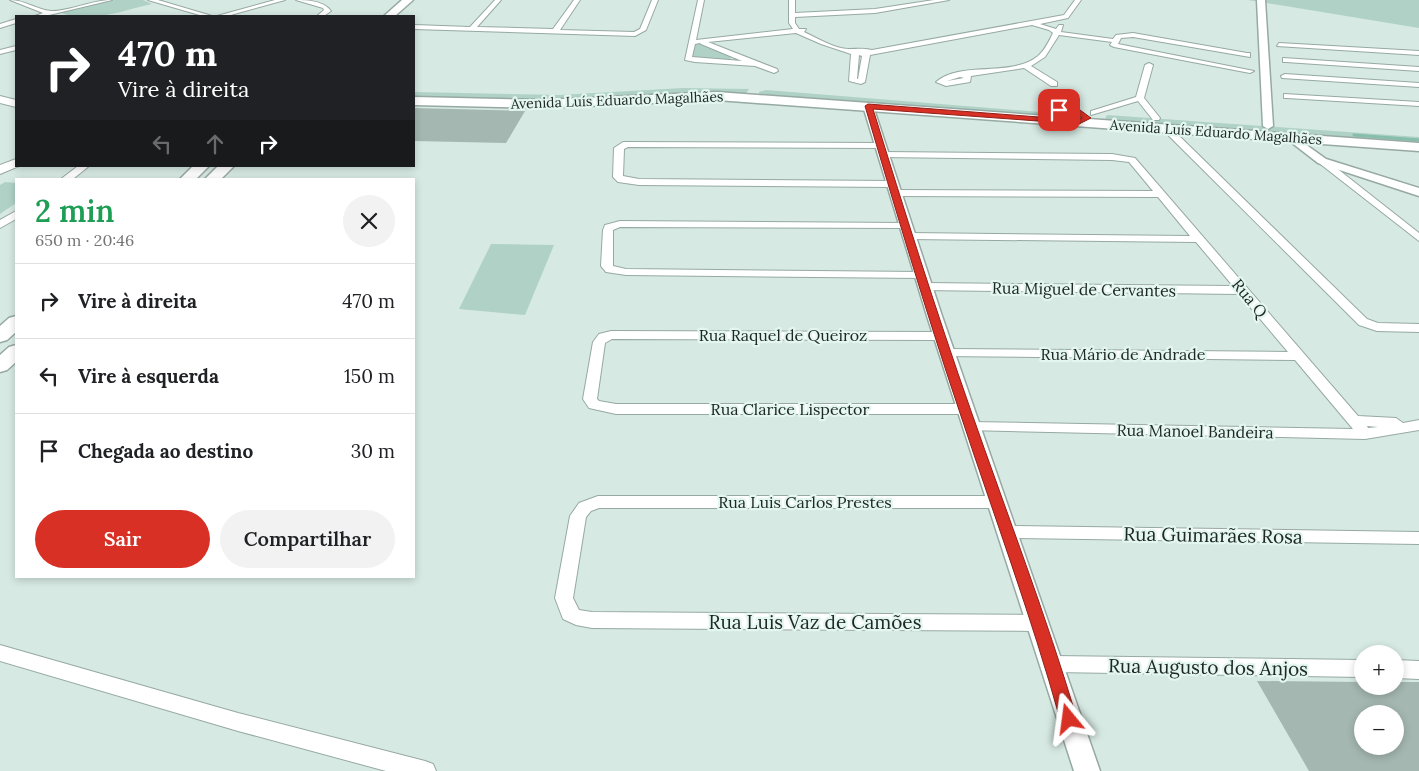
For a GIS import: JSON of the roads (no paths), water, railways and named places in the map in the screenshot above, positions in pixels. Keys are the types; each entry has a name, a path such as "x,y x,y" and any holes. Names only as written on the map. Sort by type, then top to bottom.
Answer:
{"main road":[{"path":"390,15 408,0"},
{"path":"398,15 414,0"},
{"name":"Avenida Luís Eduardo Magalhães","path":"415,92 543,94 694,86 868,106 1078,117 1094,113 1126,121"},
{"name":"Avenida Luís Eduardo Magalhães","path":"415,101 543,104 755,93 1126,121 1268,126 1419,137"},
{"name":"Avenida Luís Eduardo Magalhães","path":"1161,123 1291,137 1419,147"},
{"path":"0,170 15,163"},
{"path":"187,178 201,167"},
{"path":"213,178 226,167"},
{"path":"0,336 15,323"},
{"path":"0,366 15,352"}],"street":[{"path":"18,0 57,15"},
{"path":"42,15 108,0"},
{"path":"150,0 205,15"},
{"path":"249,0 264,4"},
{"path":"224,15 282,0"},
{"path":"299,0 325,7 328,11 322,15"},
{"path":"472,28 498,0"},
{"path":"555,32 577,0"},
{"path":"415,27 628,34 643,30 655,0"},
{"path":"701,0 696,41 687,56 690,59 757,64"},
{"path":"792,0 796,15"},
{"path":"799,0 793,27 853,51 867,53 1066,17"},
{"path":"875,11 888,0 912,5"},
{"path":"796,15 875,11 946,0"},
{"path":"867,53 1056,15 1071,0"},
{"path":"965,75 1025,65 1040,58 1078,0"},
{"path":"1261,0 1268,126"},
{"path":"0,26 15,22"},
{"path":"1019,22 1051,28 1057,33 1116,41"},
{"path":"696,41 801,31"},
{"path":"1247,55 1133,35 1118,36 1114,45 1250,71"},
{"path":"696,41 774,71"},
{"path":"1279,45 1419,53"},
{"path":"0,52 15,48"},
{"path":"1349,49 1419,113"},
{"path":"853,51 853,81 858,82 861,82 867,53"},
{"path":"1286,60 1419,69"},
{"path":"1025,65 1054,84"},
{"path":"1149,65 1139,94 1140,98 1161,123 1363,322 1377,327 1419,328"},
{"path":"1285,76 1419,86"},
{"path":"1287,96 1419,104"},
{"path":"1094,113 1140,98"},
{"path":"868,106 964,409 1053,664 1086,771"},
{"path":"1291,137 1419,238"},
{"path":"882,151 626,144 619,148 618,177 621,180 639,182 1161,194"},
{"name":"Rua Q","path":"882,151 1112,156 1126,158 1135,162 1365,434"},
{"path":"1322,161 1419,192"},
{"path":"67,178 83,167"},
{"path":"0,226 15,215"},
{"name":"Rua Miguel de Cervantes","path":"907,231 626,223 609,227 607,266 610,270 626,272 1243,290"},
{"path":"907,231 1200,239"},
{"name":"Rua Raquel de Queiroz","path":"616,409 594,405 590,399 599,342 604,337 624,334 941,336"},
{"name":"Rua Mário de Andrade","path":"947,353 1298,356"},
{"name":"Rua Clarice Lispector","path":"616,409 964,409"},
{"name":"Rua Manoel Bandeira","path":"1354,421 1419,425"},
{"name":"Rua Manoel Bandeira","path":"971,427 1365,434 1419,425"},
{"name":"Rua Luis Carlos Prestes","path":"592,620 573,617 566,610 564,598 578,516 585,507 598,502 997,502"},
{"name":"Rua Guimarães Rosa","path":"1008,532 1419,538"},
{"name":"Rua Luis Vaz de Camões","path":"592,620 1038,623"},
{"path":"0,653 238,722 425,771"},
{"name":"Rua Augusto dos Anjos","path":"1053,664 1354,669"},
{"path":"1404,669 1419,670"}],"waterway":[{"path":"1354,135 1419,140"}]}
